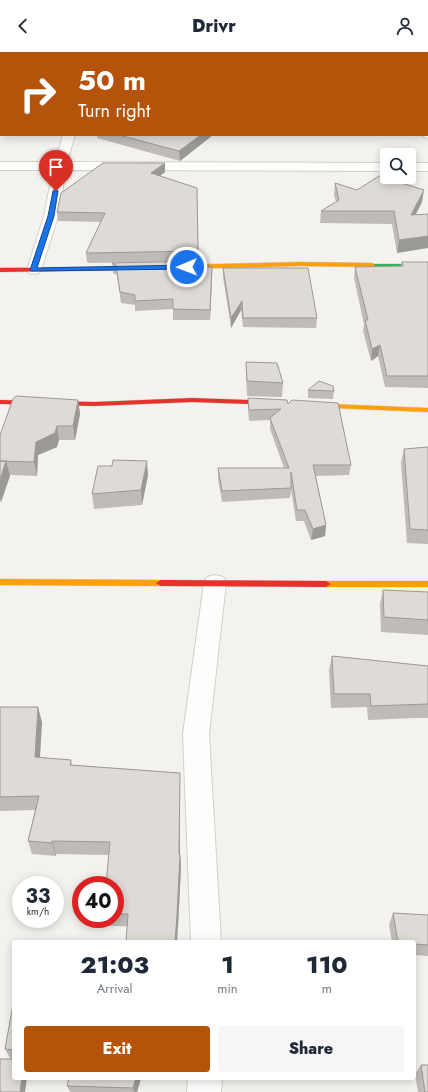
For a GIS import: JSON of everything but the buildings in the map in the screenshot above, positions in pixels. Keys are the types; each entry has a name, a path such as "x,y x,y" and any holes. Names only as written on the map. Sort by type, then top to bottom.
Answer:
{"street":[{"path":"34,270 51,216 60,166 69,136"},
{"path":"0,166 380,166"},
{"path":"416,167 428,167"},
{"path":"177,267 299,264 428,266"},
{"path":"0,270 153,268"},
{"path":"0,402 94,404 192,400 287,404"},
{"path":"302,404 428,410"},
{"path":"0,582 428,584"},
{"path":"206,940 196,734 215,583"},
{"path":"204,1092 205,1080"}],"traffic: fast":[{"path":"372,265 428,266"}],"traffic: slow":[{"path":"183,267 299,264 372,265"},
{"path":"309,405 428,410"},
{"path":"0,582 161,583"},
{"path":"326,584 428,584"}],"traffic: jam":[{"path":"0,270 143,268"},
{"path":"0,402 94,404 192,400 277,403"},
{"path":"161,583 326,584"}],"route":[{"path":"56,191 51,216 34,270 187,267"}]}
